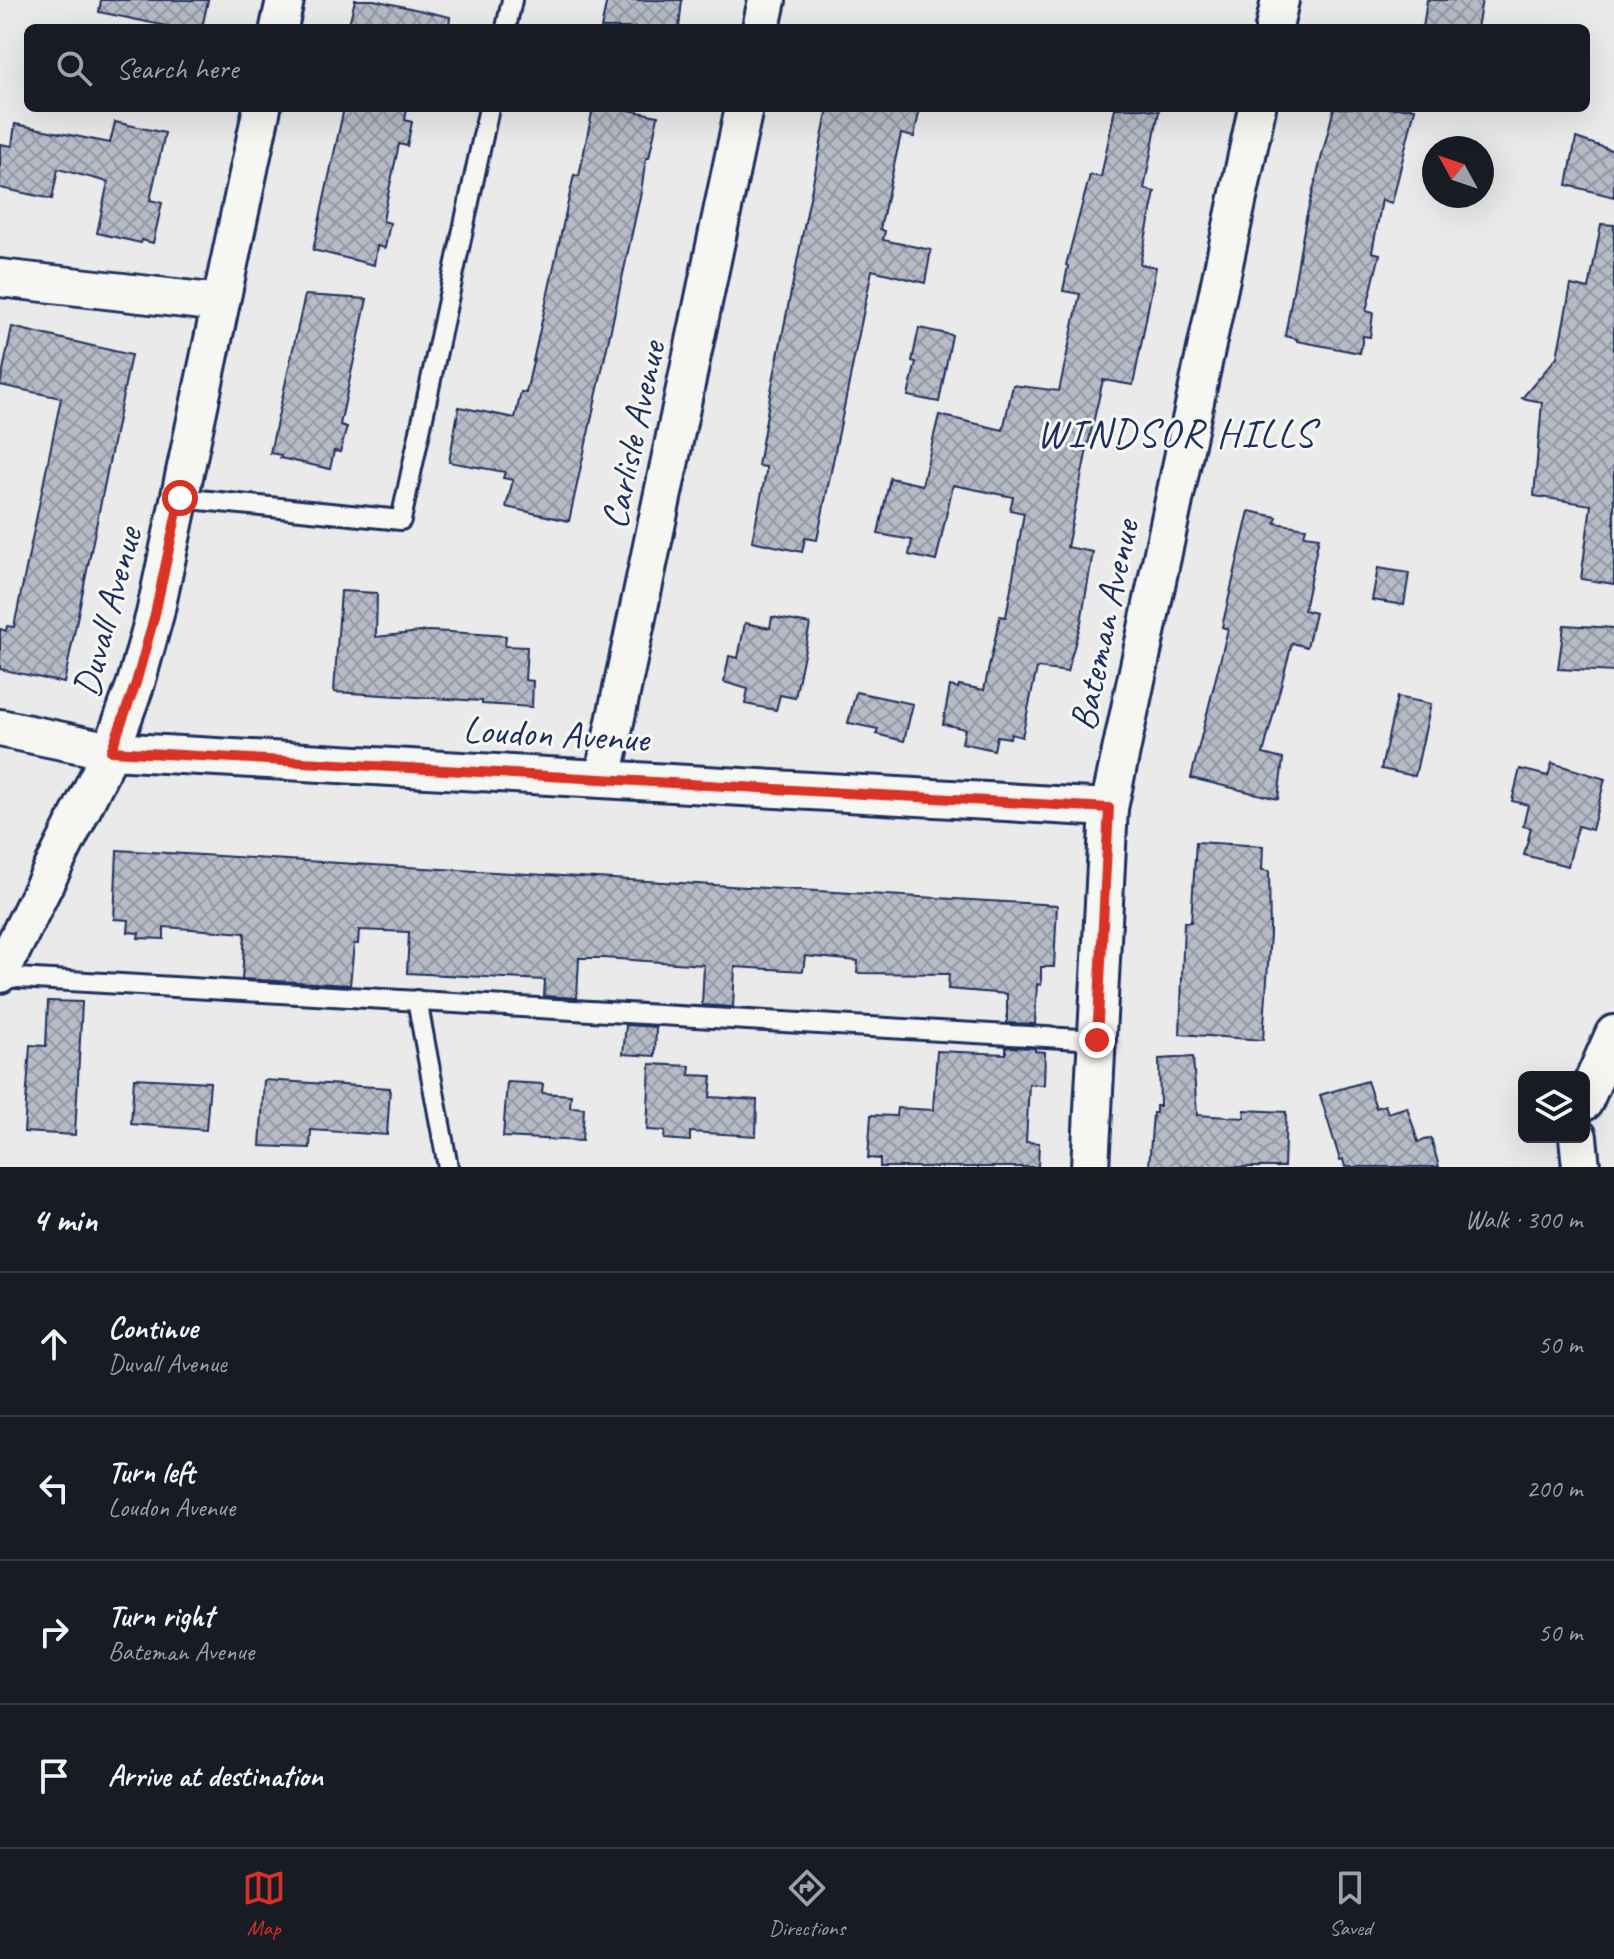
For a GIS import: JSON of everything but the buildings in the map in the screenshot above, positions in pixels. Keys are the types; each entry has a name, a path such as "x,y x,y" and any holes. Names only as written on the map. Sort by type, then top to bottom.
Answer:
{"street":[{"path":"280,24 285,0"},
{"path":"762,24 767,0"},
{"path":"1275,24 1280,0"},
{"name":"Duvall Avenue","path":"0,976 111,751 140,669 155,614 261,112"},
{"name":"Carlisle Avenue","path":"603,779 743,112"},
{"name":"Bateman Avenue","path":"1090,1167 1109,808 1256,112"},
{"path":"0,278 220,303"},
{"name":"Loudon Avenue","path":"0,728 111,751 1109,808"},
{"path":"1590,1088 1614,1034"},
{"path":"1579,1143 1581,1167"}],"lane":[{"path":"507,24 512,0"},
{"path":"180,498 401,520 488,112"},
{"path":"0,976 1097,1040"},
{"path":"417,1000 448,1167"}],"district":[{"name":"WINDSOR HILLS","path":"1176,433"}],"route":[{"path":"180,498 155,614 136,683 111,751 1109,808 1097,1040"}]}
